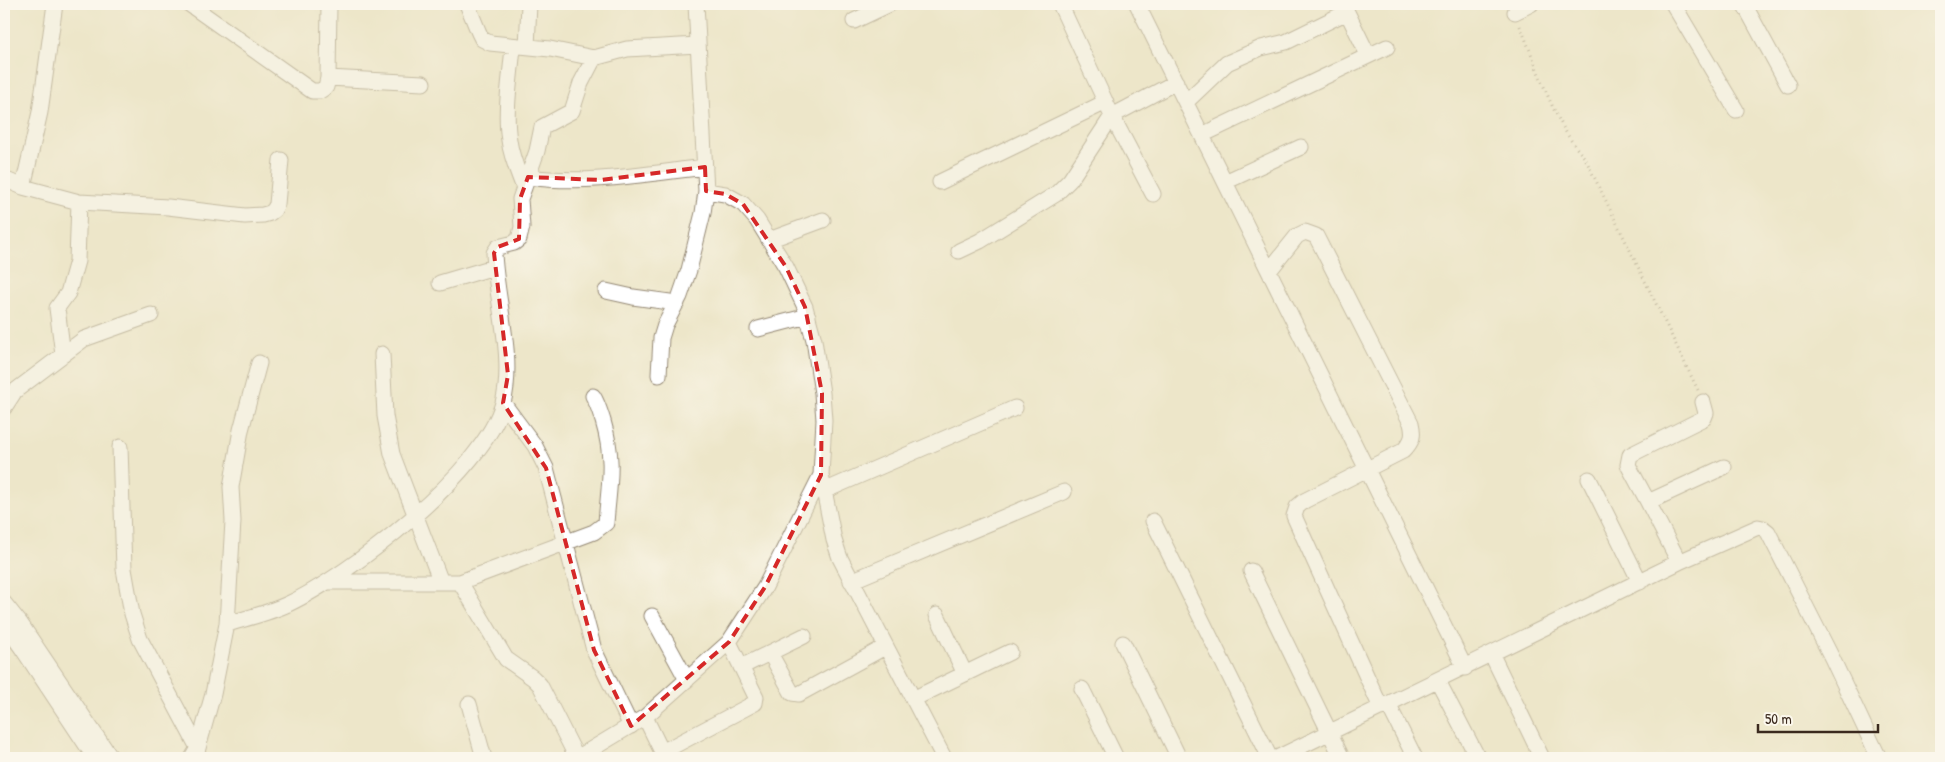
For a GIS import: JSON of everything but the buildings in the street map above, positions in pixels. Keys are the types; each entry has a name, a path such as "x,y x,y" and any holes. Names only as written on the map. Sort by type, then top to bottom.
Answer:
{"street":[{"path":"23,187 40,112 56,4"},
{"path":"189,4 312,91 320,91 326,87 328,78 330,4"},
{"path":"467,4 482,39 490,43 550,49 594,58 626,49 698,46"},
{"path":"526,183 512,158 508,138 508,116 529,4"},
{"path":"659,375 661,338 689,270 703,213 706,191 696,4"},
{"path":"854,21 890,4"},
{"path":"1060,4 1112,116 1153,194"},
{"path":"1137,4 1465,668"},
{"path":"1515,12 1531,4"},
{"path":"1673,4 1736,110"},
{"path":"1744,4 1788,85"},
{"path":"1186,102 1227,63 1260,48 1286,42 1345,8 1368,56"},
{"path":"1202,135 1387,47"},
{"path":"227,624 286,605 330,582 417,515 476,452 489,435 503,403 508,375 494,267 494,253 498,247 519,239 522,227 520,199 537,151 542,127 572,112 580,84 594,58"},
{"path":"328,78 423,83"},
{"path":"959,251 980,241 1056,194 1070,180 1112,116 1176,82"},
{"path":"940,182 1106,102"},
{"path":"1225,182 1301,147"},
{"path":"4,179 23,187 80,202 168,207 245,216 263,215 274,210 277,204 281,160"},
{"path":"526,183 600,180 705,167"},
{"path":"706,191 725,194 743,204 757,220 786,267 805,307 814,340 822,393 824,420 821,475 834,540 851,581 944,758"},
{"path":"63,355 57,308 68,293 77,260 80,202"},
{"path":"769,240 823,220"},
{"path":"1269,271 1296,236 1305,232 1316,236 1411,422 1414,433 1412,442 1404,450 1304,501 1297,507 1294,516 1384,706 1415,758"},
{"path":"440,283 494,267"},
{"path":"606,291 677,303"},
{"path":"4,408 15,391 84,339 151,315"},
{"path":"758,329 808,316"},
{"path":"382,354 388,438 392,454 417,515 441,582"},
{"path":"195,753 213,694 227,624 233,521 231,487 241,430 259,363"},
{"path":"330,582 460,582 594,532 606,523 611,468 609,444 597,402 593,396"},
{"path":"1679,562 1628,464 1630,456 1704,418 1706,413 1703,402"},
{"path":"503,403 542,458 594,650 631,726"},
{"path":"824,491 1015,408"},
{"path":"120,447 124,569 132,614 140,639 195,753"},
{"path":"1648,502 1724,467"},
{"path":"460,582 506,659 540,685 577,758 646,717 729,642 765,587 821,475"},
{"path":"1589,479 1640,582"},
{"path":"851,581 1064,492"},
{"path":"1153,521 1270,758"},
{"path":"1277,758 1492,655 1679,562 1751,528 1758,527 1768,532 1832,658 1879,758"},
{"path":"1251,571 1342,758"},
{"path":"4,603 20,623 110,758"},
{"path":"937,615 965,674"},
{"path":"652,616 687,680"},
{"path":"4,623 95,758"},
{"path":"741,667 804,636"},
{"path":"646,717 664,755 755,703 756,698 729,642"},
{"path":"1123,643 1179,758"},
{"path":"770,653 792,693 799,694 885,647"},
{"path":"913,699 1010,652"},
{"path":"1492,655 1542,758"},
{"path":"1438,680 1478,758"},
{"path":"1082,689 1116,758"},
{"path":"469,704 484,758"}],"path":[{"path":"1515,12 1550,100 1573,145 1586,158 1703,402"}],"highlighted area":[{"path":"705,167 706,191 725,194 743,204 786,267 805,307 822,393 821,475 765,587 729,642 631,726 594,650 546,468 503,403 508,375 494,253 498,247 519,239 520,199 528,177 600,180"}]}
